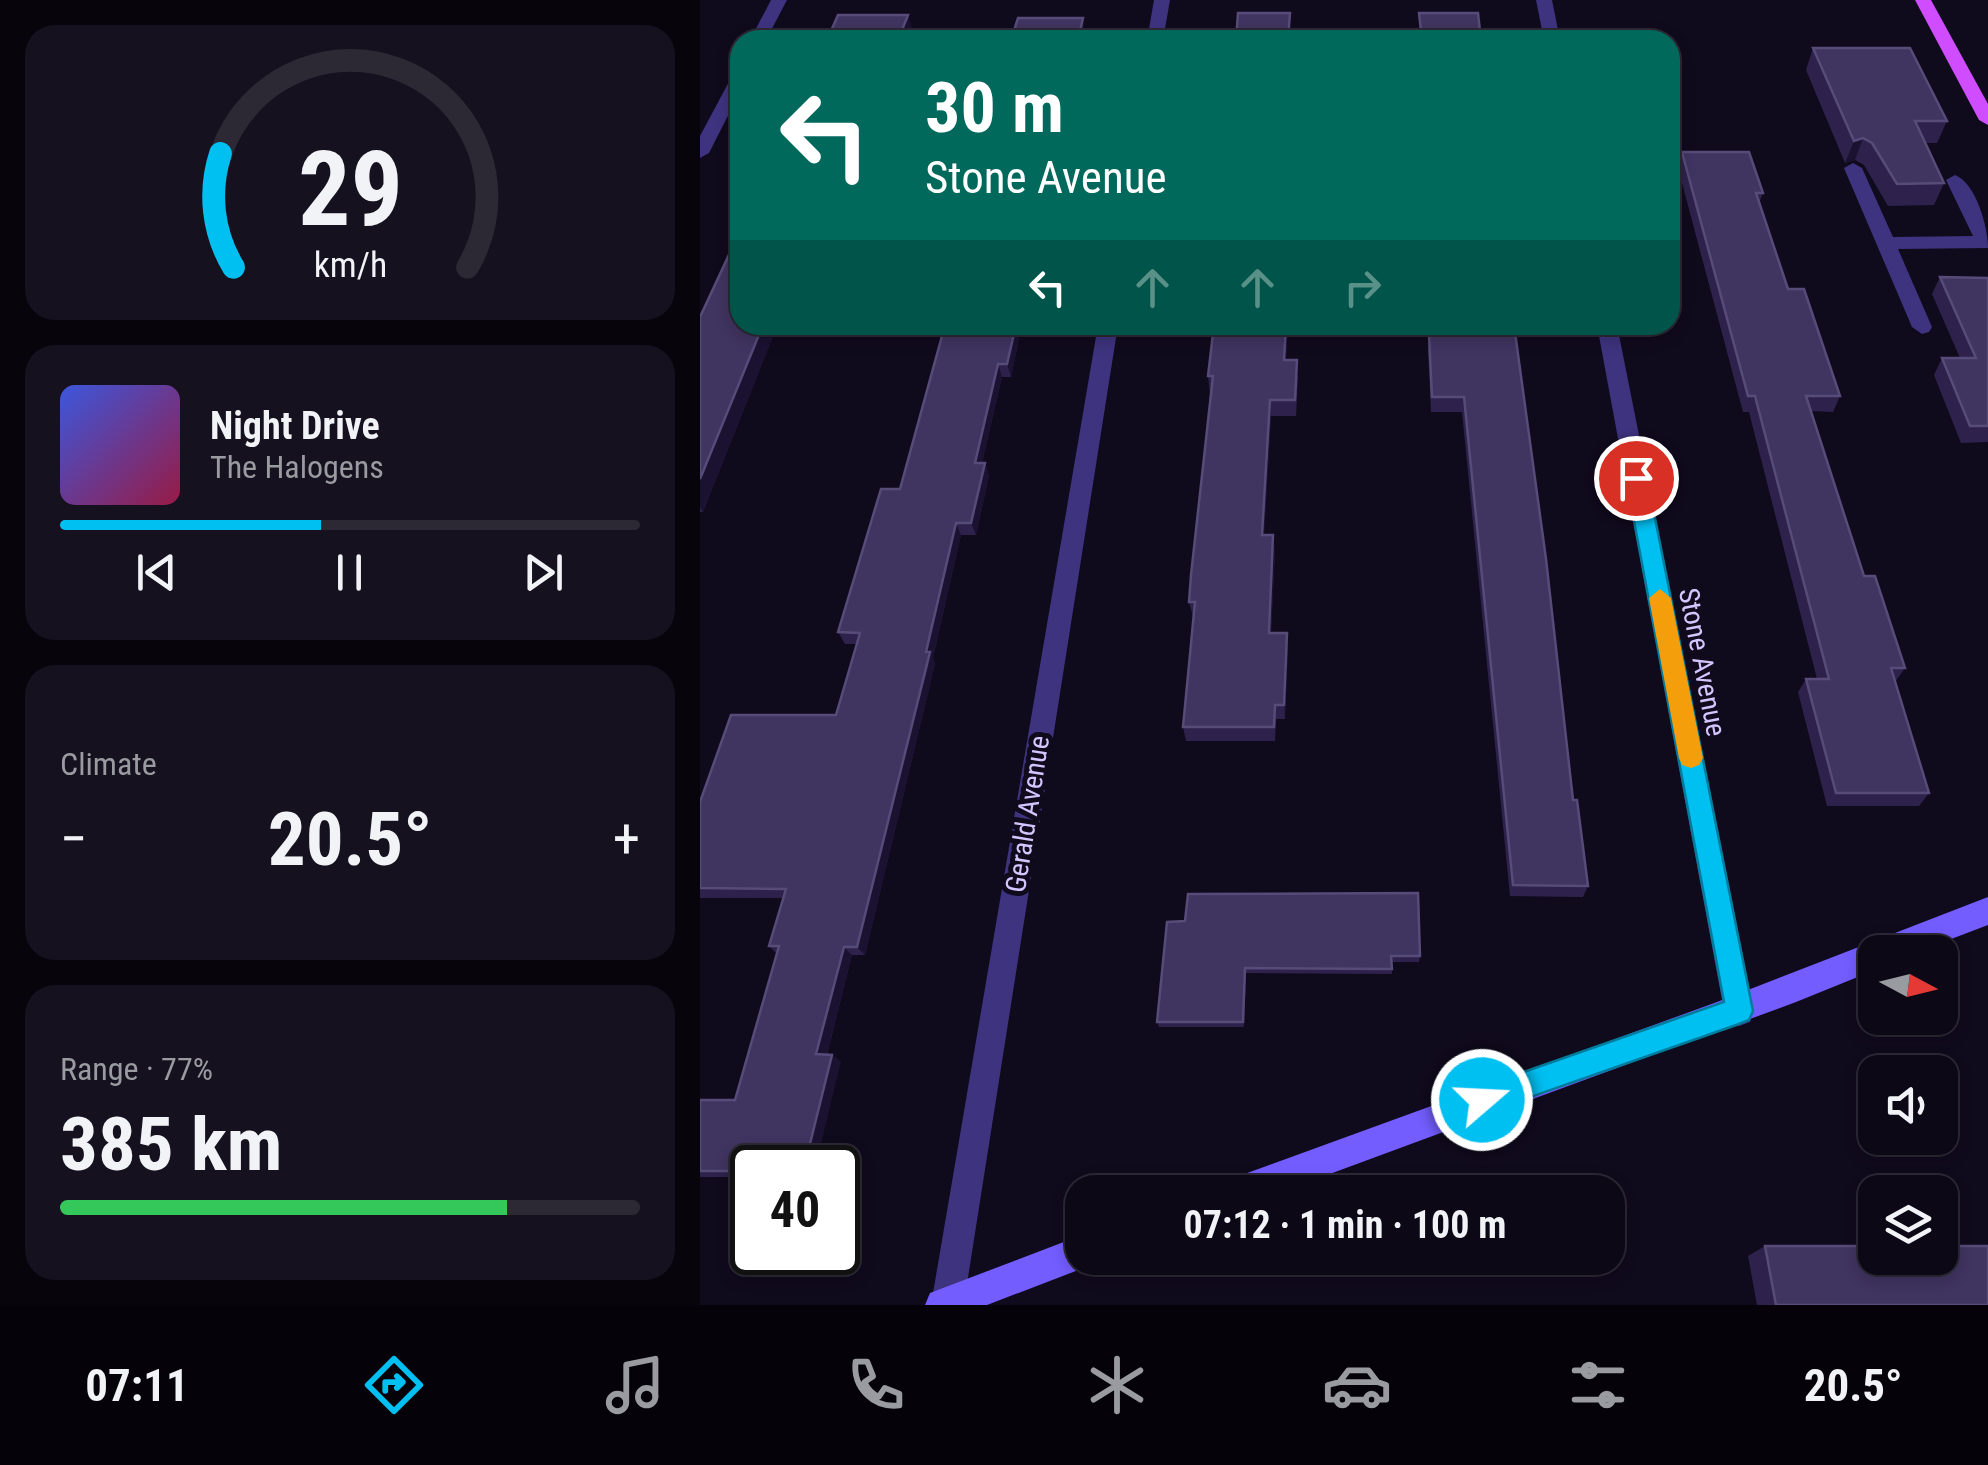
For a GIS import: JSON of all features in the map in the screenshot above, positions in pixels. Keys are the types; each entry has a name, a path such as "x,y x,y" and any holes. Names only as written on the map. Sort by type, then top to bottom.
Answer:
{"main road":[{"path":"1923,0 1988,120"}],"street":[{"path":"763,30 779,0"},
{"path":"1157,30 1162,0"},
{"path":"1544,0 1550,30"},
{"path":"700,153 730,95"},
{"path":"1852,168 1922,327"},
{"path":"1886,243 1986,242 1955,180"},
{"name":"Gerald Avenue","path":"944,1304 1106,335"},
{"name":"Stone Avenue","path":"1609,335 1739,1011"},
{"path":"1927,935 1988,911"},
{"path":"1284,1175 1482,1100 1739,1011 1858,963"},
{"path":"944,1304 1065,1258"}],"building":[{"path":"1238,13 1290,13 1289,30 1237,30"},
{"path":"1419,13 1478,13 1480,30 1421,30"},
{"path":"838,15 908,15 902,30 831,30"},
{"path":"1018,18 1083,18 1080,30 1014,30"},
{"path":"1813,48 1910,48 1947,121 1915,121 1944,183 1897,184 1872,143 1863,138 1854,141"},
{"path":"1682,152 1749,152 1763,193 1756,193 1788,289 1804,289 1840,396 1806,396 1864,576 1875,576 1905,668 1891,668 1929,793 1836,793 1806,679 1829,679 1755,396 1748,396"},
{"path":"730,252 730,335 759,335 700,479 700,317"},
{"path":"1940,277 1988,278 1988,426 1970,426 1942,358 1976,358"},
{"path":"942,335 1014,335 1007,364 998,364 975,463 985,463 971,523 956,523 926,652 930,652 857,947 844,947 816,1054 832,1055 810,1145 730,1145 730,1171 700,1171 700,1100 735,1100 779,946 769,946 786,889 700,888 700,802 731,715 836,715 860,633 838,632 881,489 900,489"},
{"path":"1213,335 1285,335 1284,360 1297,360 1295,400 1270,400 1262,535 1273,535 1269,633 1287,633 1284,705 1275,705 1274,727 1183,727 1195,602 1189,602 1191,575 1213,376 1208,376"},
{"path":"1429,335 1515,335 1573,800 1577,800 1588,886 1513,885 1464,397 1432,397"},
{"path":"1418,893 1420,956 1391,956 1392,969 1245,968 1243,1022 1157,1022 1167,922 1185,921 1188,894"},
{"path":"1765,1246 1858,1246 1858,1275 1958,1275 1958,1246 1988,1246 1988,1305 1776,1305"}],"slow traffic":[{"path":"1660,598 1691,758"}],"route":[{"path":"1482,1100 1739,1011 1636,478"}]}
